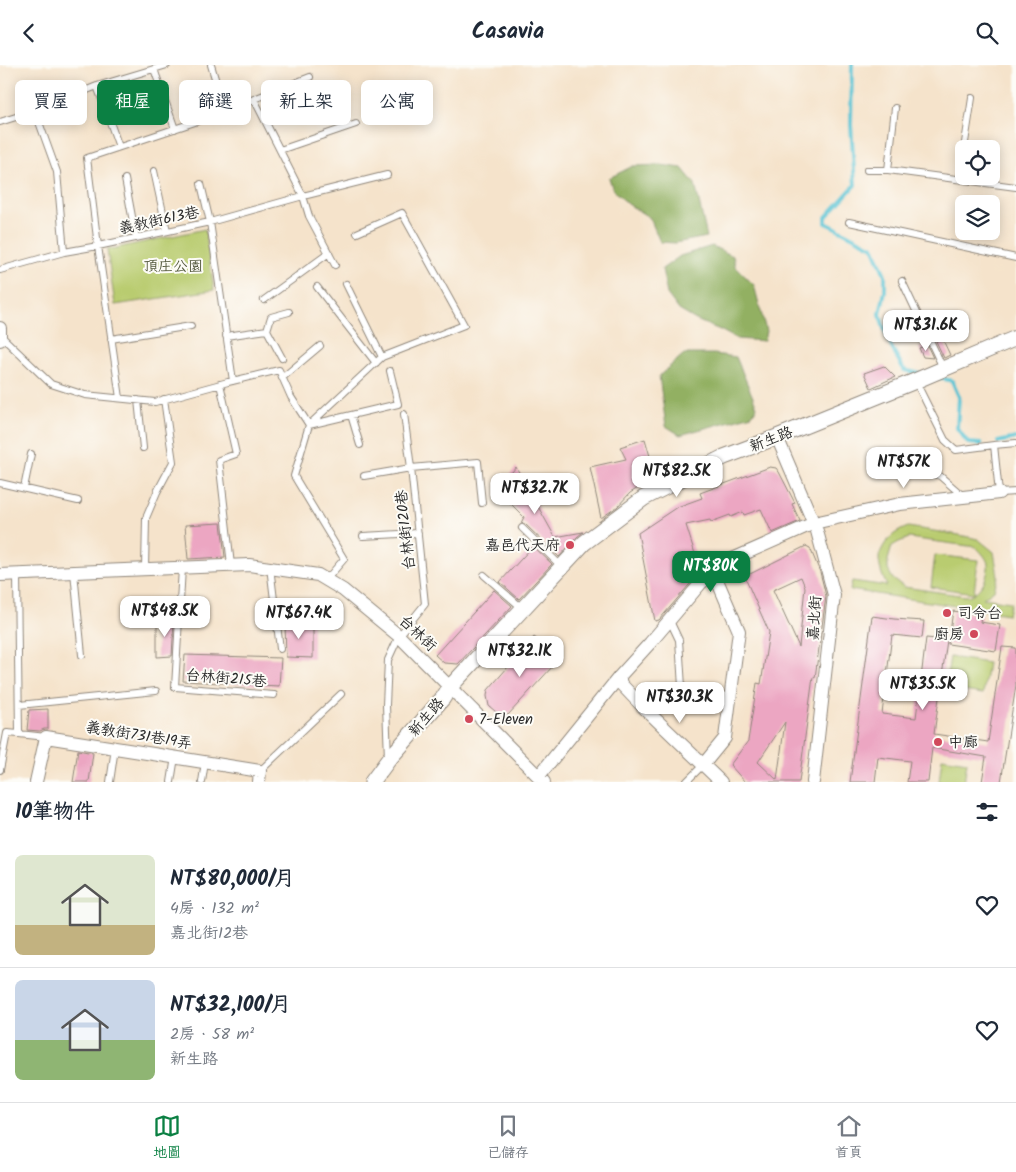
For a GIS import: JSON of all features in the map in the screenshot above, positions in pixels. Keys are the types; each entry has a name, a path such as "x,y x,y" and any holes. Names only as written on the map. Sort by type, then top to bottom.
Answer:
{"street":[{"name":"新生路","path":"372,782 443,698 450,687 584,543 644,498 724,457 915,381 1016,338"},
{"name":"嘉北街","path":"777,437 814,523 834,595 813,782"},
{"path":"541,779 619,677 670,621 701,583 714,573 720,565 814,523 900,504 999,493"},
{"name":"台林街","path":"0,575 231,565 270,567 318,575 343,590 400,636 541,779"},
{"path":"703,765 726,738 739,631 714,573"},
{"path":"619,677 621,684 642,706 721,782"},
{"path":"36,782 46,737"},
{"name":"義教街731巷19弄","path":"46,737 205,762 260,776"}],"lane":[{"path":"117,80 167,65"},
{"path":"211,65 215,80"},
{"path":"154,69 175,129"},
{"path":"251,100 310,77"},
{"path":"87,90 97,86"},
{"path":"254,99 303,196 309,216 335,265"},
{"path":"966,140 972,99"},
{"path":"888,170 896,108"},
{"path":"0,122 15,117"},
{"path":"280,149 356,124"},
{"path":"40,125 57,172 64,252"},
{"path":"111,125 119,147"},
{"path":"120,398 87,158 187,125"},
{"path":"867,170 888,170 955,178"},
{"path":"154,171 167,231"},
{"name":"義教街613巷","path":"0,270 64,252 210,222 387,175"},
{"path":"125,179 136,238"},
{"path":"201,184 210,222 233,381"},
{"path":"1000,185 1016,187"},
{"path":"326,580 344,559 294,476 309,425 382,357 464,325 402,213 358,233"},
{"path":"849,222 1016,258"},
{"path":"264,300 329,253"},
{"path":"902,281 942,368"},
{"path":"346,284 382,357"},
{"path":"316,287 376,363"},
{"path":"282,358 267,330 271,317 289,312"},
{"path":"111,339 191,326"},
{"path":"226,336 267,330"},
{"path":"0,335 51,384 85,395 155,402 279,369 291,397 309,425"},
{"path":"282,378 320,346"},
{"path":"309,425 398,404 390,371"},
{"path":"915,381 945,440 956,450 1016,443"},
{"path":"220,384 236,454 219,460 231,565"},
{"path":"145,569 146,518 172,462 164,399"},
{"path":"138,400 143,448"},
{"name":"台林街120巷","path":"388,761 386,705 388,660 400,636 425,604 404,414"},
{"path":"350,415 360,445"},
{"path":"994,445 999,493 1016,492"},
{"path":"24,488 31,454"},
{"path":"879,458 940,476 963,497"},
{"path":"364,476 411,468 478,461 482,503"},
{"path":"0,483 78,501"},
{"path":"522,528 562,567"},
{"path":"362,536 418,533"},
{"path":"270,567 280,649"},
{"name":"台林街215巷","path":"182,568 175,687 274,695"},
{"path":"74,572 82,655"},
{"path":"18,574 19,734"},
{"path":"484,575 523,609"},
{"path":"670,621 679,640 682,687"},
{"path":"19,705 156,691"},
{"path":"260,776 341,695"},
{"path":"0,770 7,733 46,737"},
{"path":"110,782 115,748"},
{"path":"171,782 175,757"},
{"path":"202,782 205,762"},
{"path":"686,782 703,765"}],"green space":[{"path":"661,165 682,168 695,184 707,237 675,243 660,242 650,218 628,204 613,190 609,178 633,166"},
{"name":"頂庄公園","path":"205,229 214,290 115,305 107,250"},
{"path":"712,246 733,256 735,266 754,285 766,331 764,341 737,339 696,320 679,310 667,294 662,269 680,256"},
{"path":"684,354 714,354 736,357 757,407 752,415 680,435 666,426 659,376"},
{"path":"908,527 978,539 994,552 998,576 994,590 983,598 1011,602 1008,614 850,590 852,581 887,586 880,569 879,557 883,546 889,539 895,533","holes":["909,538 976,547 982,553 988,568 983,584 970,595 904,587 893,579 888,570 888,560 892,546"]},
{"path":"935,555 978,560 974,593 931,587"},
{"path":"950,657 988,663 983,694 945,688"},
{"path":"942,758 967,762 964,782 939,782"}],"building":[{"path":"942,338 950,355 944,358 936,341"},
{"path":"927,345 933,358 923,357 919,348"},
{"path":"884,366 895,377 871,388 864,373"},
{"path":"645,439 656,477 630,493 617,507 601,518 590,467 626,459 620,447"},
{"path":"516,467 555,537 583,532 559,557 525,524 521,523 524,517 506,499 512,489 504,482"},
{"path":"770,467 776,468 779,472 795,503 792,504 800,521 772,533 761,509 744,515 743,512 711,522 710,520 686,525 701,573 659,620 655,621 638,533 677,507 702,498 700,493"},
{"path":"221,523 225,557 188,559 185,525"},
{"path":"533,546 552,564 519,599 500,582"},
{"path":"806,546 810,548 820,572 826,596 799,782 745,782 730,765 748,741 757,683 761,684 769,632 746,580 748,575","holes":["801,577 805,587 799,647 773,590","785,722 777,780 758,762"]},
{"path":"494,590 512,606 458,664 444,663 435,655"},
{"name":"廚房","path":"953,611 981,615 980,622 1000,625 996,651 948,644"},
{"path":"872,616 924,621 922,638 892,635 882,714 916,718 926,638 947,640 934,734 988,742 1002,647 1016,648 1016,685 1001,782 982,782 986,757 932,748 928,782 907,782 910,761 878,757 875,782 850,782"},
{"path":"157,621 174,621 172,656 157,657"},
{"path":"313,623 313,658 286,657 285,624"},
{"path":"534,637 553,651 553,666 508,715 502,717 489,706 488,690"},
{"path":"185,655 281,658 279,686 183,681"},
{"path":"48,709 48,729 40,731 27,730 29,710"},
{"path":"78,750 93,753 89,782 73,782"}],"waterway":[{"path":"852,65 851,125 855,185 826,217 826,223 873,247 885,275 885,291 880,314 883,326 904,370 921,374"},
{"path":"937,377 952,381 959,397 957,428 968,443 981,444"},
{"path":"998,442 1016,438"}],"place":[{"name":"嘉邑代天府","path":"570,545"},
{"name":"司令台","path":"947,613"},
{"name":"廚房","path":"974,634"},
{"name":"7-Eleven","path":"469,719"},
{"name":"中廊","path":"938,742"}]}
